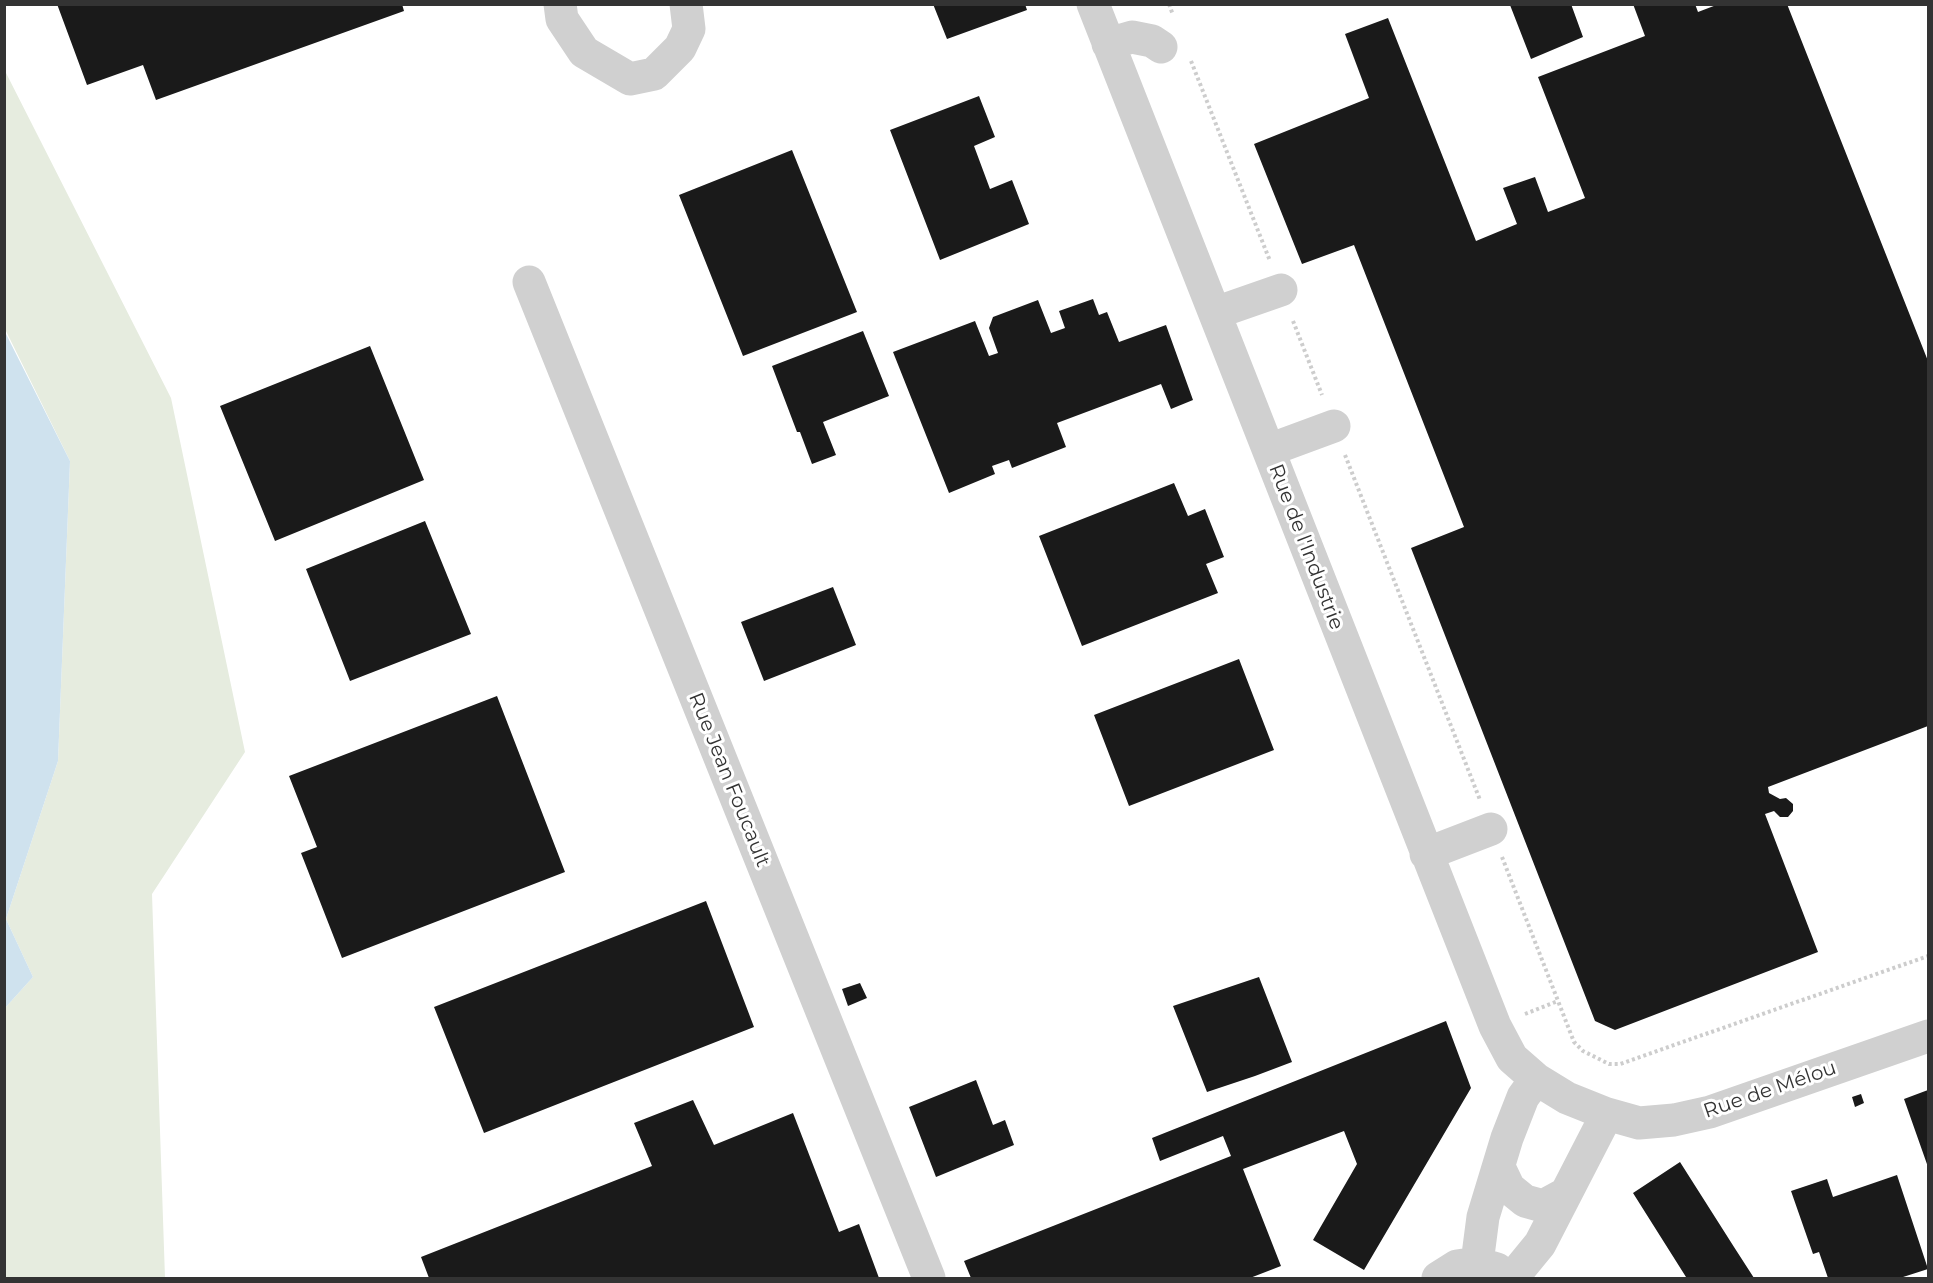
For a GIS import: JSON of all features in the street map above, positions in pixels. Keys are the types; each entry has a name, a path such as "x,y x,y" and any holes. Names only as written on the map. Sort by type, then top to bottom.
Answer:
{"street":[{"path":"560,4 562,19 584,52 630,79 654,74 681,48 689,29 686,4"},
{"name":"Rue de l'Industrie","path":"1093,4 1495,1026 1512,1058 1536,1079 1567,1098 1607,1114"},
{"path":"1108,44 1132,37 1152,41 1176,53"},
{"name":"Rue Jean Foucault","path":"529,282 929,1278"},
{"path":"1215,313 1281,290"},
{"path":"1269,450 1334,426"},
{"path":"1426,854 1491,829"},
{"name":"Rue de Mélou","path":"1607,1114 1640,1123 1674,1120 1710,1112 1929,1036"},
{"path":"1477,1263 1483,1217 1499,1167 1523,1097 1536,1079"},
{"path":"1438,1278 1457,1266 1477,1263 1493,1267 1513,1278 1540,1244 1607,1114"},
{"path":"1499,1167 1509,1188 1525,1201 1543,1206 1565,1194"}],"path":[{"path":"1169,4 1173,15"},
{"path":"1176,53 1281,290 1574,1042 1583,1051 1609,1064 1620,1064 1929,956"}],"shaded area":[{"path":"4,69 171,398 245,752 152,894 165,1278 5,1278 5,1008 33,977 6,919 58,761 70,461 5,329"}],"water":[{"path":"4,330 70,461 58,761 6,919 33,977 5,1008"}],"building":[{"path":"57,4 402,4 404,11 156,100 143,65 87,85"},
{"path":"933,4 1025,4 1027,10 947,39"},
{"path":"1571,4 1583,37 1531,59 1510,5"},
{"path":"1633,4 1695,4 1698,12 1719,4 1787,4 1928,361 1928,726 1768,787 1769,793 1780,799 1786,798 1793,804 1793,811 1788,817 1780,817 1774,811 1765,814 1818,952 1615,1030 1595,1021 1411,548 1464,527 1354,245 1302,264 1254,144 1369,98 1345,34 1388,18 1476,241 1517,224 1503,188 1535,177 1548,212 1585,198 1538,77 1645,36"},
{"path":"979,96 995,137 974,146 990,189 1012,180 1029,224 940,260 890,130"},
{"path":"792,150 857,312 743,356 679,195"},
{"path":"1093,299 1099,315 1107,312 1119,342 1166,325 1193,400 1171,409 1161,384 1057,423 1066,447 1012,468 1009,460 992,466 995,474 949,493 893,352 975,321 989,356 998,353 989,328 993,317 1038,300 1051,333 1065,328 1059,311"},
{"path":"863,331 889,396 823,422 836,455 812,464 772,366"},
{"path":"370,346 424,480 275,541 220,406"},
{"path":"1174,483 1188,516 1205,509 1224,557 1206,564 1218,593 1082,646 1039,536"},
{"path":"425,521 471,634 350,681 306,569"},
{"path":"833,587 856,645 764,681 741,622"},
{"path":"1239,659 1274,750 1129,806 1094,715"},
{"path":"497,696 565,872 342,958 301,853 317,847 289,776"},
{"path":"706,901 754,1027 484,1133 434,1007"},
{"path":"1259,977 1292,1062 1207,1092 1173,1006"},
{"path":"860,983 867,998 848,1006 842,989"},
{"path":"1446,1021 1471,1088 1364,1270 1313,1240 1357,1164 1344,1131 1243,1169 1281,1266 1250,1278 971,1278 964,1261 1231,1156 1223,1136 1160,1161 1152,1138"},
{"path":"976,1080 993,1125 1005,1120 1014,1145 936,1177 909,1107"},
{"path":"1928,1090 1928,1167 1904,1099"},
{"path":"1861,1094 1864,1103 1855,1107 1852,1097"},
{"path":"693,1100 714,1145 793,1113 839,1232 859,1224 879,1278 429,1278 421,1257 652,1166 634,1123"},
{"path":"1680,1162 1754,1278 1686,1277 1633,1193"},
{"path":"1897,1175 1928,1269 1900,1278 1828,1278 1819,1252 1813,1254 1791,1191 1827,1179 1833,1197"}]}
